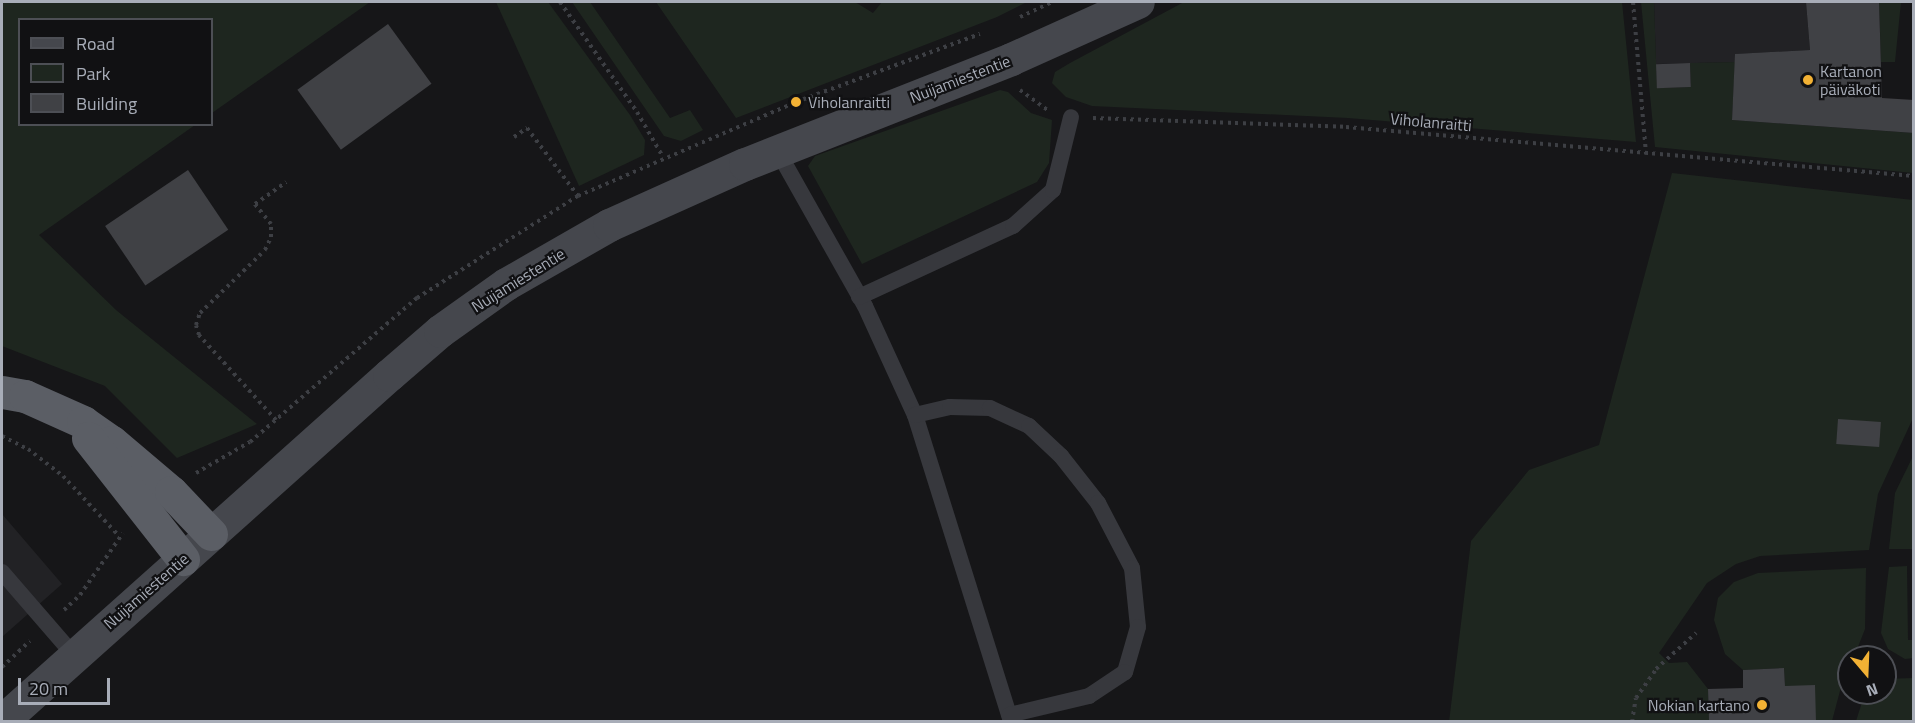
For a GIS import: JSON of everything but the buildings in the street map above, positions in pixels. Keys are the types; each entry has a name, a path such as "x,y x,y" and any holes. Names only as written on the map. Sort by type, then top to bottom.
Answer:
{"highway":[{"path":"2,392 52,408 112,442 171,492 211,534"},
{"path":"52,408 86,436 183,559"}],"main road":[{"name":"Nuijamiestentie","path":"2,721 440,331 506,284 609,225 777,150 1011,59 1138,2"}],"lane":[{"path":"859,297 1013,226 1053,190 1071,117"},
{"path":"777,150 859,297 915,415 1010,718 1089,696 1125,672 1138,627 1132,568 1098,503 1061,456 1029,426 990,408 950,407 915,415"},
{"path":"2,572 74,655"}],"path":[{"path":"560,2 637,112 663,157"},
{"path":"1633,2 1646,154"},
{"name":"Viholanraitti","path":"1011,59 1022,93 1047,112 1071,117 1346,127 1914,176"},
{"path":"514,136 527,128 578,196"},
{"path":"276,420 199,334 196,325 200,313 265,250 271,237 271,224 255,204 286,182"},
{"path":"2,436 28,449 63,476 119,536"},
{"path":"1632,722 1636,698 1656,669 1696,633"}],"shaded area":[{"path":"1654,2 1806,2 1810,50 1736,54 1735,62 1656,64"},
{"path":"2,514 62,584 2,637"}],"green space":[{"path":"2,2 370,2 213,112 213,18 18,18 18,126 194,126 39,235 116,310 257,424 177,458 105,386 2,346"},
{"path":"496,2 548,2 630,115 645,140 644,155 579,186"},
{"path":"572,2 590,2 670,118 690,110 703,130 681,141 664,136"},
{"path":"656,2 855,2 873,13 882,2 1027,2 997,17 736,118"},
{"path":"1184,2 1622,2 1636,142 1348,118 1092,106 1066,97 1052,83 1055,72"},
{"path":"1641,2 1654,2 1657,88 1691,87 1690,63 1735,62 1732,120 1913,133 1913,173 1655,147"},
{"path":"1879,2 1901,2 1895,62 1881,62"},
{"path":"1000,90 1008,92 1031,113 1052,120 1049,163 1037,182 862,264 808,166 815,156"},
{"path":"1672,173 1913,200 1913,418 1878,494 1869,550 1760,556 1736,564 1707,583 1659,653 1669,663 1687,662 1708,689 1709,721 1449,722 1471,541 1529,470 1599,445"},
{"path":"1913,456 1913,549 1889,549 1895,493"},
{"path":"1907,566 1908,640 1913,640 1914,658 1905,659 1897,654 1897,645 1886,645 1881,633 1889,567"},
{"path":"1866,568 1865,629 1859,645 1837,645 1837,702 1832,721 1816,721 1785,686 1784,668 1743,670 1725,654 1714,620 1718,598 1734,582 1758,573"},
{"path":"1913,678 1913,721 1856,721 1861,705 1897,705 1897,679"}],"place":[{"name":"Kartanon päiväkoti","path":"1808,80"},
{"name":"Viholanraitti","path":"796,102"},
{"name":"Nokian kartano","path":"1762,705"}]}
